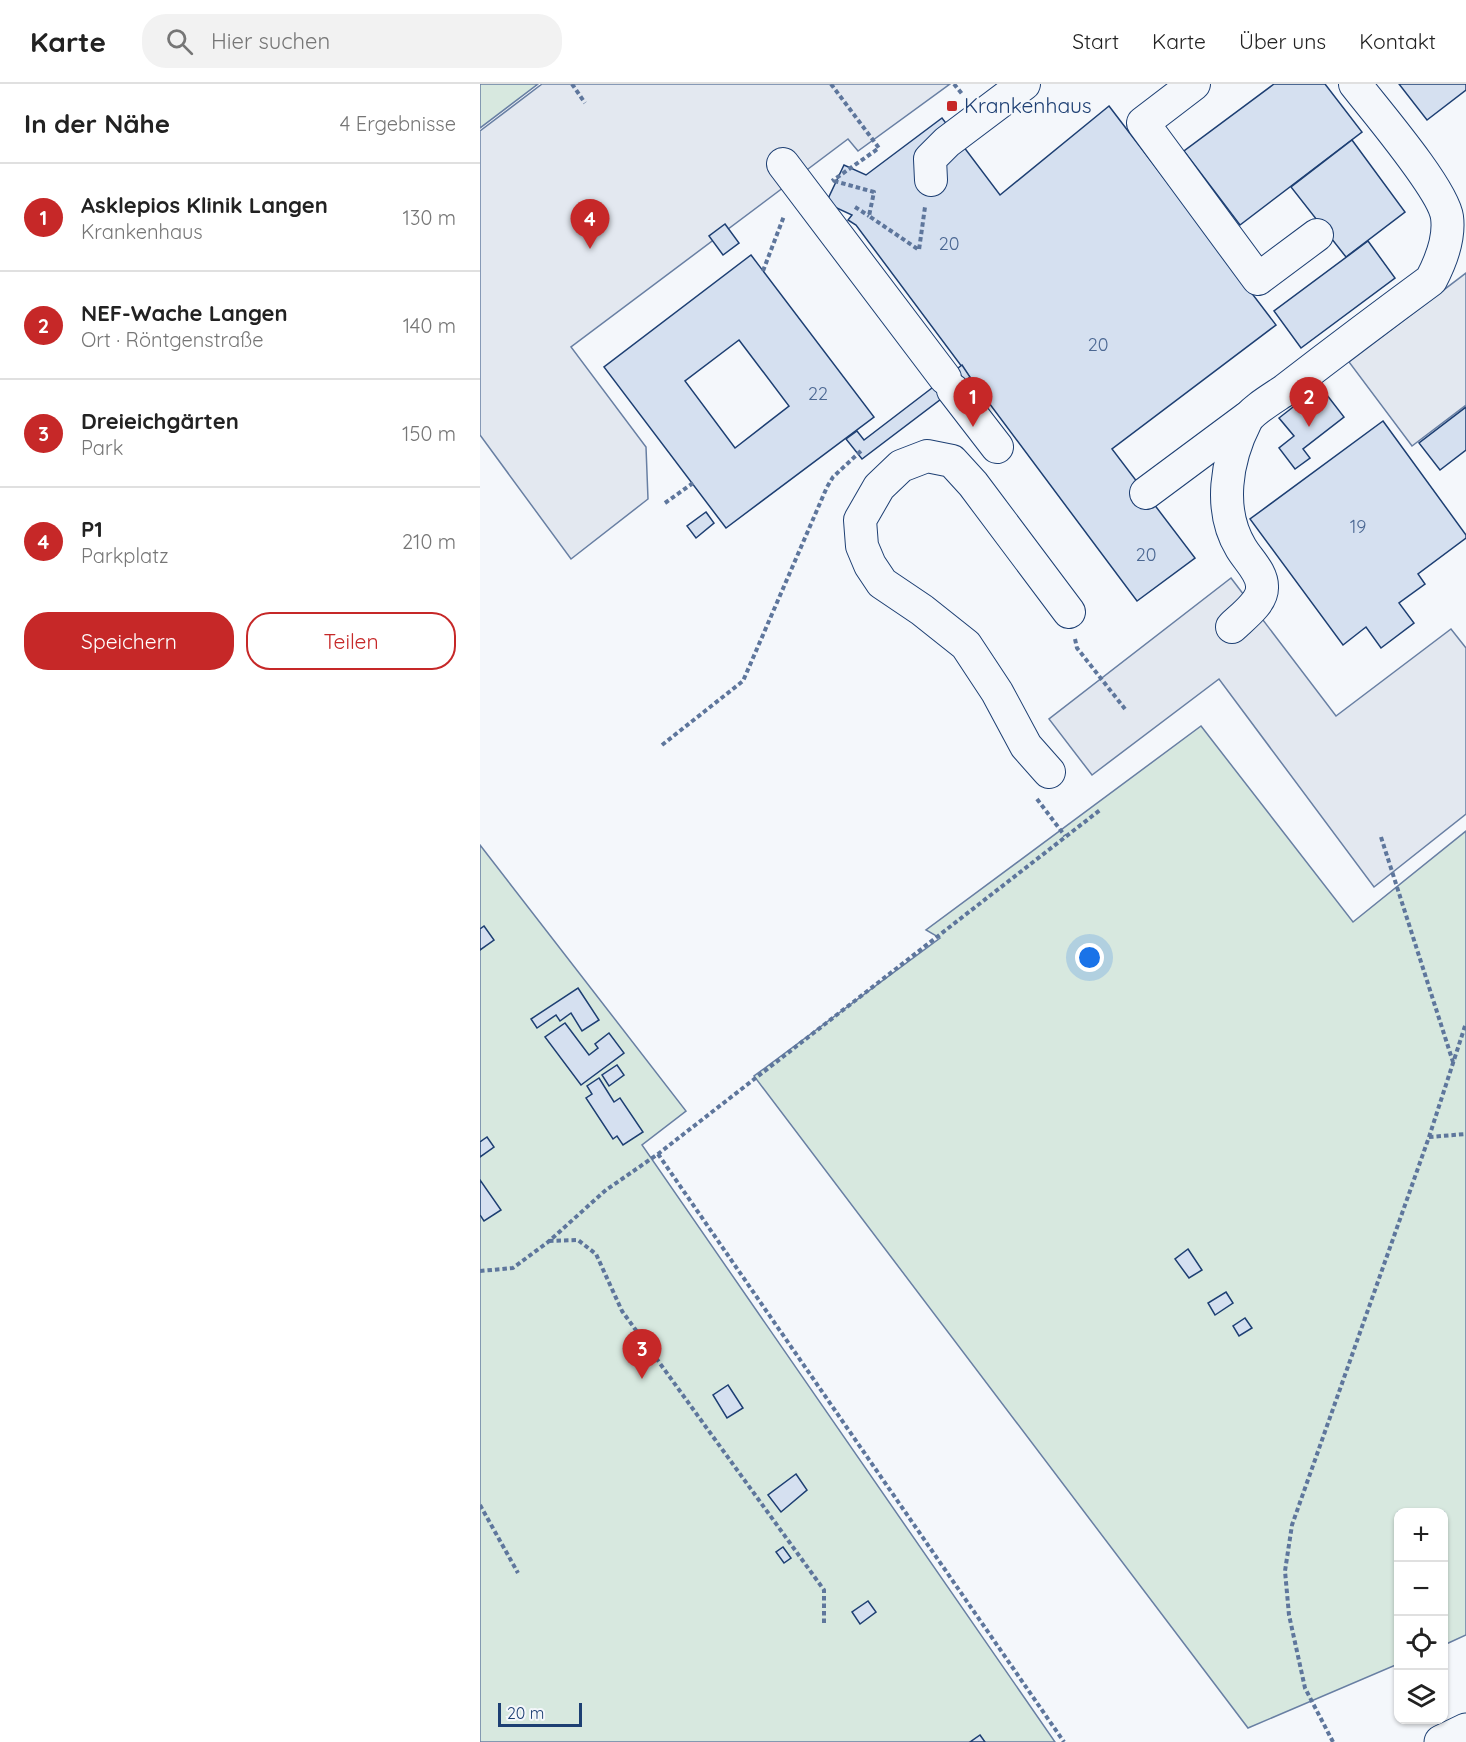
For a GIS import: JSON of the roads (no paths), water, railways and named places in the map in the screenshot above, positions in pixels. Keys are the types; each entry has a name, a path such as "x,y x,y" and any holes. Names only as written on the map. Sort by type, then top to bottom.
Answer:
{"highway":[{"path":"1441,1742 1466,1730"}],"street":[{"path":"931,180 930,159 947,142 1024,84"},
{"path":"1194,84 1143,123 1258,279 1317,235"},
{"path":"1146,493 1431,279 1440,263 1447,238 1447,216 1434,188 1355,84"},
{"path":"791,173 997,447"},
{"path":"1232,627 1258,600 1262,589 1260,577 1240,547 1229,520 1226,498 1233,459 1247,418"},
{"path":"1041,783 1026,746 997,692 966,645 922,610 882,583 870,565 862,546 860,520 879,487 901,466 927,456 952,461 1000,518 1069,612"}],"place":[{"name":"Krankenhaus","path":"952,106"},
{"name":"P1","path":"590,249"},
{"name":"Asklepios Klinik Langen","path":"973,427"},
{"name":"NEF-Wache Langen","path":"1309,427"},
{"name":"Dreieichgärten","path":"642,1379"}]}
